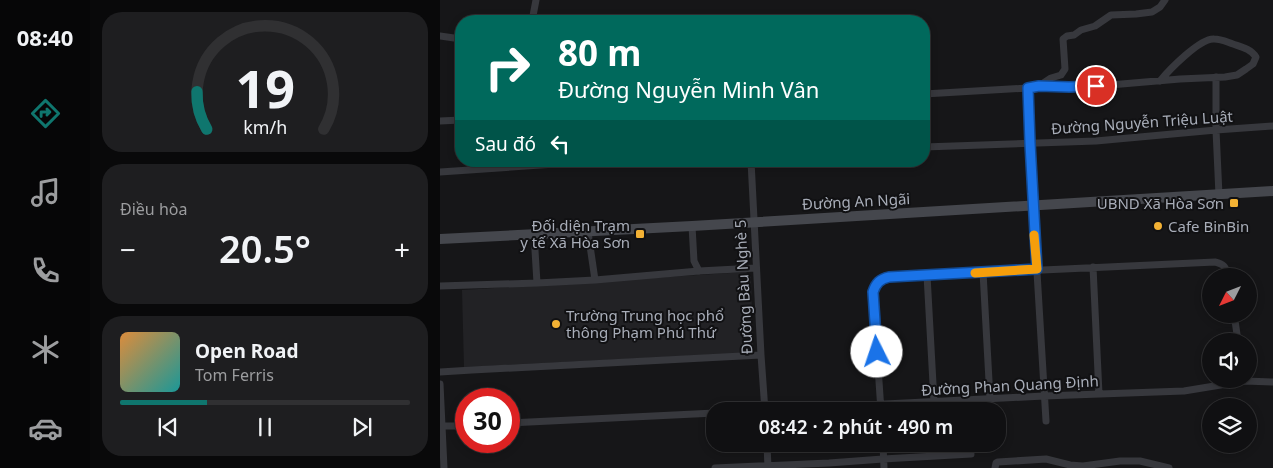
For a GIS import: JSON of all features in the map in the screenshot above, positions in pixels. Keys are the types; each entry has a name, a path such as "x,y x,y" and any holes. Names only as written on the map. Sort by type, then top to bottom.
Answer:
{"main road":[{"name":"Đường An Ngãi","path":"440,239 588,232 1273,191"}],"street":[{"path":"533,15 536,0"},
{"path":"1039,86 1051,78 1062,75 1064,69 1063,39 1067,36 1095,26 1111,15 1152,12 1160,7 1164,0"},
{"path":"440,36 455,38"},
{"path":"930,94 1039,86 1069,87 1110,85 1216,77 1225,78 1237,75 1246,69 1253,64 1256,57 1247,48 1214,38 1206,40 1168,71 1160,81"},
{"path":"1216,77 1219,194"},
{"path":"1028,88 1046,421"},
{"path":"440,121 455,120"},
{"name":"Đường Nguyễn Triệu Luật","path":"930,148 1096,141 1273,126"},
{"path":"440,172 521,167"},
{"name":"Đường Bàu Nghè 5","path":"751,167 760,355 764,402"},
{"path":"692,226 694,261 699,271"},
{"path":"588,232 595,280"},
{"path":"534,234 537,284"},
{"path":"880,402 873,292 877,283 884,278 1037,269 1215,262 1225,268"},
{"path":"1093,267 1099,394"},
{"path":"440,286 537,284 756,268"},
{"path":"983,272 990,399"},
{"path":"927,275 934,402"},
{"path":"440,372 760,355"},
{"name":"Đường Phan Quang Định","path":"1257,381 1273,382"},
{"path":"440,384 444,468"},
{"name":"Đường Phan Quang Định","path":"934,402 1184,391 1202,388"},
{"path":"520,422 706,413"},
{"path":"442,426 455,426"},
{"path":"767,452 768,467"},
{"path":"883,452 884,468"},
{"path":"716,468 829,466 884,459 971,454"},
{"path":"995,468 998,462 1046,459 1082,466 1120,461 1140,461 1169,468"}],"shaded area":[{"name":"Trường Trung học phổ thông Phạm Phú Thứ","path":"746,272 751,277 753,348 748,353 464,367 462,290"}],"slow traffic":[{"path":"975,273 1037,269 1034,235"}],"place":[{"name":"UBND Xã Hòa Sơn","path":"1234,203"},
{"name":"Cafe BinBin","path":"1158,226"},
{"name":"Đối diện Trạm y tế Xã Hòa Sơn","path":"640,234"},
{"name":"Trường Trung học phổ thông Phạm Phú Thứ","path":"556,324"}],"route":[{"path":"877,352 873,292 877,283 884,278 1037,269 1028,88 1039,86 1096,86"}]}
